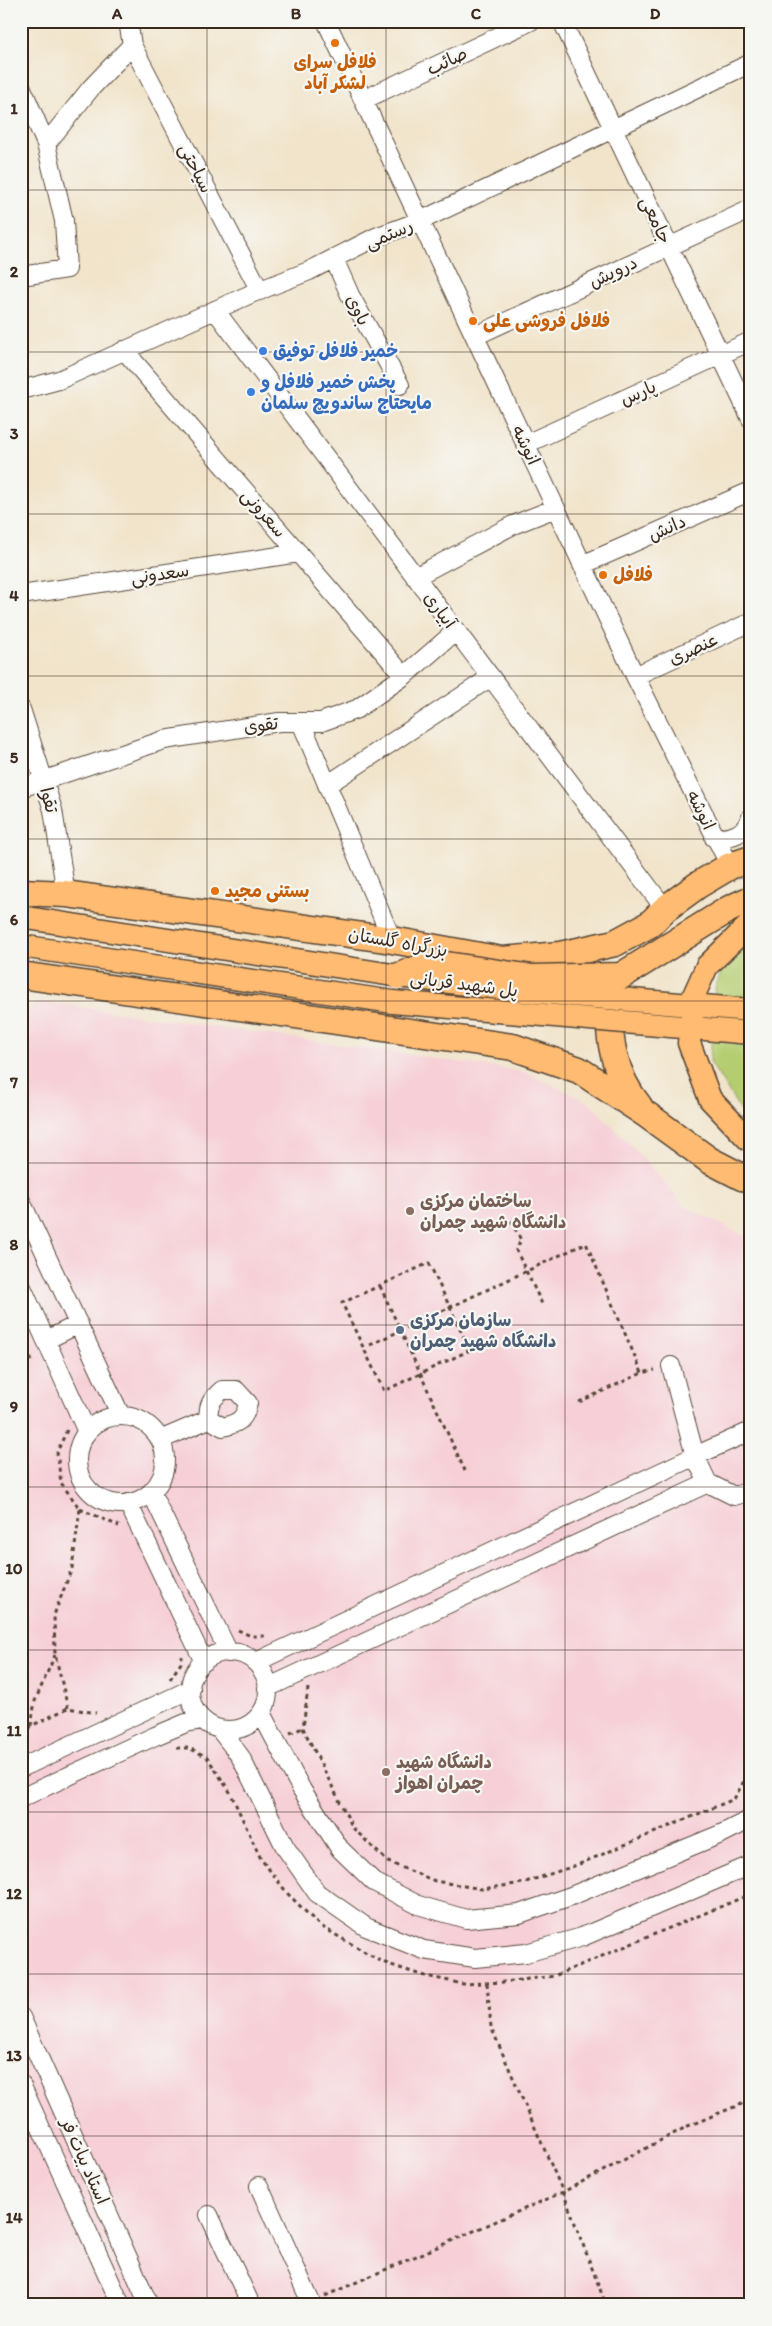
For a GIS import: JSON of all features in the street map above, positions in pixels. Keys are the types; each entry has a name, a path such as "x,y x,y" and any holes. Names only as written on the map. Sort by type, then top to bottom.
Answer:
{"highway":[{"name":"بزرگراه گلستان","path":"21,892 66,894 392,940 502,960 560,955 615,943 658,917 698,885 740,863"},
{"name":"پل شهید قربانی","path":"399,976 433,963 532,978 621,976 729,909 751,899"},
{"path":"647,1115 636,1102 619,1071 611,1038 611,1003 620,969 628,953 658,917"},
{"path":"21,975 513,1046 579,1070 647,1115 709,1160 748,1181"}],"main road":[{"path":"21,917 399,976"},
{"path":"751,922 707,966 694,995 689,1043 710,1099 751,1142"},
{"name":"پل شهید قربانی","path":"21,946 393,1002 751,1034"},
{"name":"پل شهید قربانی","path":"399,976 524,991 751,1010"}],"street":[{"name":"سیاحتی","path":"128,21 132,45 260,291"},
{"name":"انوشه","path":"326,21 582,565 714,838 740,863"},
{"name":"صائب","path":"363,100 531,21"},
{"name":"جامعی","path":"562,21 751,419"},
{"path":"46,144 91,88 132,45"},
{"name":"رستمی","path":"21,390 59,380 214,310 334,259 376,238 420,221 751,63"},
{"path":"21,86 46,144 64,221 67,269 21,276"},
{"name":"درویش","path":"475,336 751,209"},
{"name":"باوی","path":"334,259 350,295 400,385"},
{"name":"آبیاری","path":"214,310 491,678 658,917"},
{"name":"پارس","path":"526,444 751,341"},
{"name":"سعرونی","path":"124,350 404,676"},
{"name":"دانش","path":"582,565 751,491"},
{"path":"415,577 513,525 556,508"},
{"name":"سعدونی","path":"21,595 299,553"},
{"name":"عنصری","path":"635,676 751,622"},
{"name":"تقوی","path":"21,788 44,782 164,740 279,722 321,722 358,710 404,676 456,631"},
{"path":"327,785 491,678"},
{"name":"تقوا","path":"21,709 53,810 66,894"},
{"path":"301,722 392,940"},
{"path":"714,838 734,838 747,827 751,817"},
{"path":"21,1201 27,1226 79,1324 121,1416"},
{"path":"21,1285 87,1432"},
{"path":"46,1340 79,1324"},
{"path":"671,1366 695,1456 708,1483 734,1496 751,1491"},
{"path":"110,1416 121,1416 131,1416 150,1426 163,1444 165,1465 158,1485 151,1492 142,1499 121,1505 100,1500 84,1485 76,1465 79,1444 91,1426 110,1416"},
{"path":"160,1440 209,1419"},
{"path":"256,1662 751,1431"},
{"path":"267,1688 708,1483"},
{"path":"151,1492 229,1653"},
{"path":"128,1503 204,1662"},
{"path":"220,1730 240,1729 258,1718 267,1700 267,1680 256,1662 238,1653 217,1653 200,1664 190,1682 191,1702 202,1720 220,1730 240,1756 285,1847 318,1893 366,1927 424,1950 474,1958 526,1953 582,1936 751,1865"},
{"path":"21,1768 190,1689"},
{"path":"261,1713 302,1790 340,1849 374,1882 418,1905 466,1919 519,1914 571,1896 721,1834 751,1819"},
{"path":"21,1798 155,1736 186,1723 202,1720"},
{"name":"استاد بیات فر","path":"21,2017 149,2305"},
{"name":"استاد بیات فر","path":"21,2084 121,2305"},
{"path":"259,2186 312,2304"},
{"path":"209,2215 251,2305"}],"path":[{"path":"510,1221 520,1240 516,1250 542,1304"},
{"path":"370,1345 586,1242 642,1374"},
{"path":"429,1263 450,1307 470,1350 384,1390 342,1304 429,1263"},
{"path":"380,1286 465,1471"},
{"path":"21,1363 32,1359 40,1362"},
{"path":"579,1402 642,1374 671,1366"},
{"path":"68,1428 57,1452 61,1483 80,1509 115,1524 122,1529"},
{"path":"68,1708 55,1654 54,1615 72,1568 80,1509"},
{"path":"168,1682 181,1663 182,1649"},
{"path":"21,1743 31,1726 35,1701 55,1654"},
{"path":"316,1684 307,1688 303,1728 353,1828 388,1862 435,1881 482,1889 524,1883 577,1865 734,1799 744,1781 751,1778"},
{"path":"31,1726 68,1708 100,1714"},
{"path":"487,1983 490,2027 563,2192 606,2305"},
{"path":"312,2304 563,2192 688,2126 751,2100"}],"shaded area":[{"name":"دانشگاه شهید چمران اهواز","path":"39,1001 525,1072 588,1102 642,1157 684,1206 751,1239 751,2305 21,2305 21,1016"}],"green space":[{"path":"751,940 751,1127 710,1062 715,988 731,948"}],"place":[{"name":"فلافل سرای لشکر آباد","path":"335,43"},
{"name":"فلافل فروشی علی","path":"473,321"},
{"name":"خمیر فلافل توفیق","path":"263,351"},
{"name":"پخش خمیر فلافل و مایحتاج ساندویچ سلمان","path":"251,392"},
{"name":"فلافل","path":"603,575"},
{"name":"بستنی مجید","path":"215,891"},
{"name":"ساختمان مرکزی دانشگاه شهید چمران","path":"410,1211"},
{"name":"سازمان مرکزی دانشگاه شهید چمران","path":"400,1330"},
{"name":"دانشگاه شهید چمران اهواز","path":"386,1772"}]}
